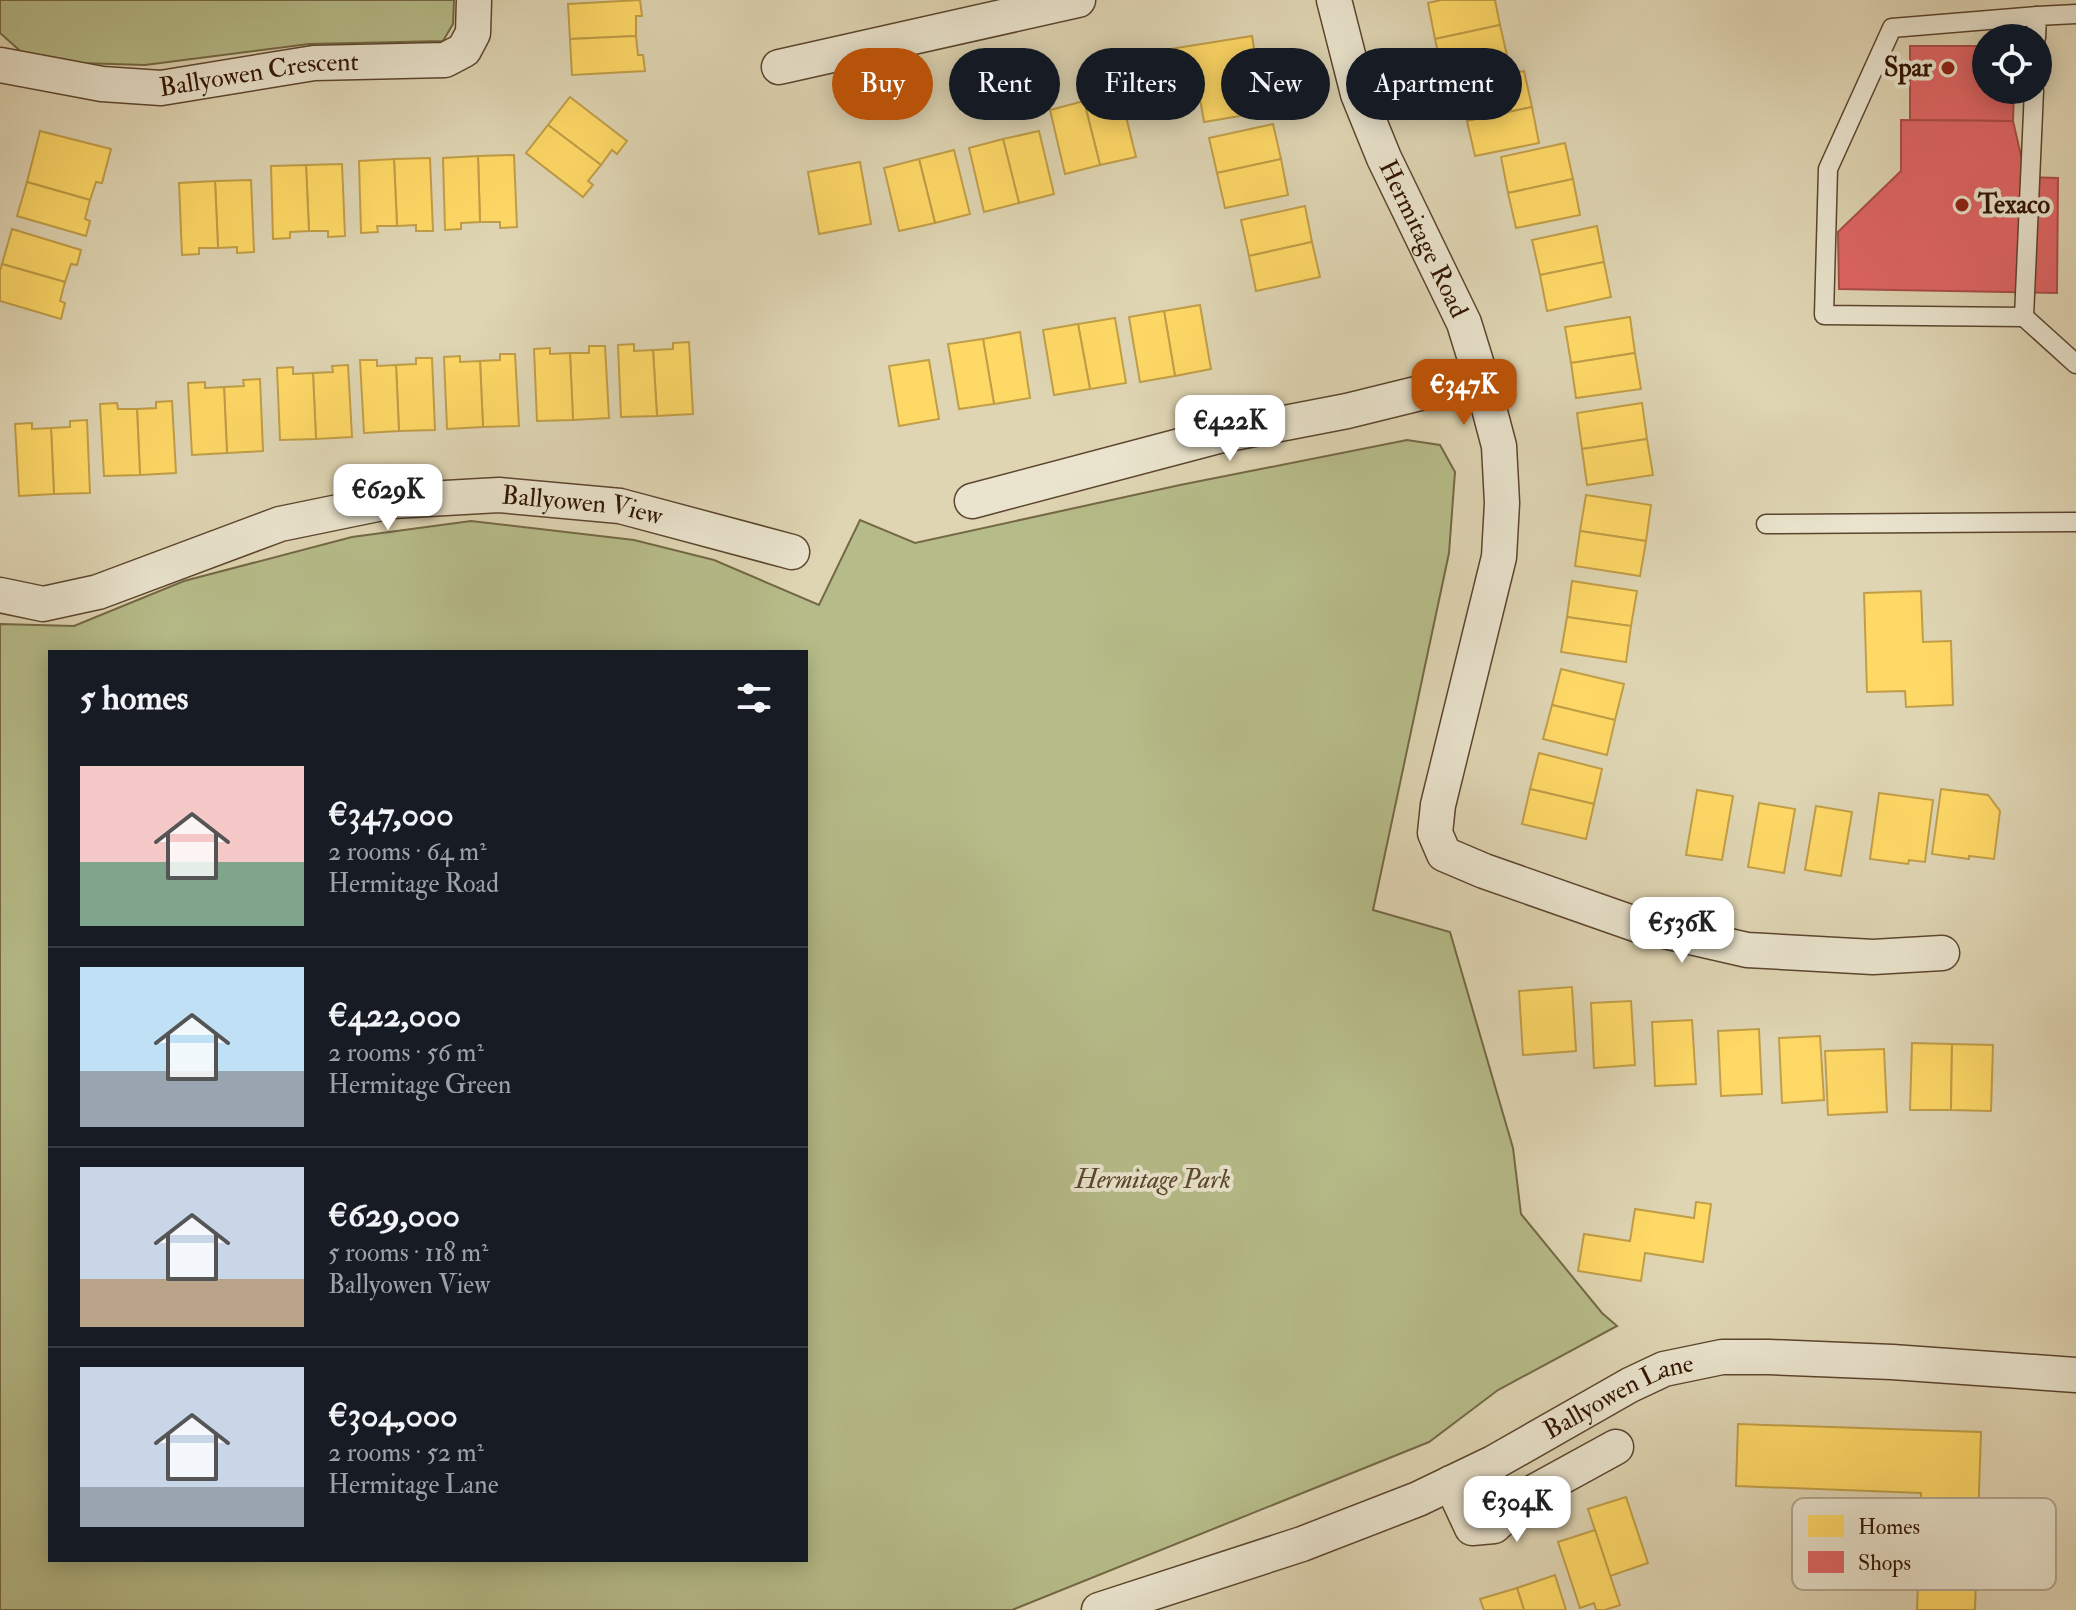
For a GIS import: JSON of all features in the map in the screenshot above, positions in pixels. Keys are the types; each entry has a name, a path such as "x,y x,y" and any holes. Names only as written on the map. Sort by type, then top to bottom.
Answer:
{"street":[{"name":"Ballyowen Crescent","path":"0,65 102,84 161,88 314,63 445,60 464,50 473,33 474,0"},
{"path":"779,67 1078,0"},
{"name":"Hermitage Road","path":"1334,0 1358,94 1384,158 1464,323 1499,446 1502,503 1499,557 1438,805 1435,833 1444,854 1638,925 1747,950 1873,957 1942,953"},
{"path":"972,501 1218,436 1347,411 1481,378"},
{"name":"Ballyowen View","path":"0,595 43,604 98,592 280,524 392,501 499,495 620,506 792,552"},
{"name":"Ballyowen Lane","path":"1099,1610 1302,1544 1418,1499 1493,1463 1664,1369 1722,1357 1892,1362 2076,1375"},
{"path":"1451,1483 1472,1528 1494,1526 1523,1498 1616,1447"}],"lane":[{"path":"2076,14 1892,28 1828,169 1824,315 2024,317 2076,364"},
{"path":"2037,16 2037,24"},
{"path":"2024,317 2033,104"},
{"path":"1766,524 2076,522"}],"green space":[{"path":"0,0 454,0 453,24 443,41 309,44 145,65 78,63 27,57 0,33"},
{"name":"Hermitage Park","path":"1407,440 1440,445 1455,472 1449,553 1373,910 1450,932 1513,1148 1521,1214 1602,1313 1617,1326 1498,1390 1429,1442 1012,1610 0,1610 0,624 74,626 184,581 352,537 471,521 634,540 714,560 819,605 860,520 915,543 1180,485"}],"building: Homes":[{"path":"640,0 642,16 636,16 636,36 570,39 568,4"},
{"path":"1441,0 1495,0 1500,25 1435,39 1428,3"},
{"path":"1500,25 1505,48 1437,48 1435,39"},
{"path":"636,36 638,55 643,55 645,71 572,75 570,39"},
{"path":"1252,36 1254,48 1221,48 1221,119 1204,122 1205,48 1176,48"},
{"path":"1522,71 1532,107 1522,109"},
{"path":"570,97 627,141 617,154 612,150 601,165 548,125"},
{"path":"1076,103 1076,120 1089,120 1100,165 1065,174 1052,120 1060,120 1060,107"},
{"path":"1532,107 1539,143 1475,156 1467,121 1522,120 1522,109"},
{"path":"1089,120 1127,120 1136,157 1100,165"},
{"path":"1273,124 1281,159 1217,173 1209,138"},
{"path":"548,125 601,165 588,181 593,185 583,197 526,153"},
{"path":"40,131 111,149 102,183 96,182 90,200 27,182"},
{"path":"1039,131 1054,194 1019,203 1003,139"},
{"path":"1003,139 1019,203 984,212 969,148"},
{"path":"1565,143 1573,179 1508,193 1501,157"},
{"path":"954,150 970,214 935,223 919,159"},
{"path":"514,155 517,227 500,228 500,222 480,222 478,156"},
{"path":"478,156 480,222 461,223 461,229 445,230 443,158"},
{"path":"430,158 433,231 416,231 416,225 397,226 394,159"},
{"path":"394,159 397,226 377,226 378,232 361,233 359,161"},
{"path":"919,159 935,223 899,231 884,168"},
{"path":"1281,159 1288,195 1225,208 1217,173"},
{"path":"860,162 871,224 819,234 808,172"},
{"path":"342,164 345,236 328,237 328,231 309,231 306,165"},
{"path":"306,165 309,231 290,232 290,238 273,239 271,166"},
{"path":"1573,179 1580,215 1516,228 1508,193"},
{"path":"251,180 254,252 237,253 237,247 218,248 215,181"},
{"path":"215,181 218,248 199,248 199,254 182,255 179,183"},
{"path":"27,182 90,200 85,219 90,221 86,236 17,216"},
{"path":"1305,206 1312,242 1249,256 1241,220"},
{"path":"1597,226 1604,262 1540,275 1532,240"},
{"path":"12,229 81,250 77,265 71,264 65,282 2,264"},
{"path":"1312,242 1320,277 1256,291 1249,256"},
{"path":"1604,262 1611,297 1547,311 1540,275"},
{"path":"2,264 65,282 60,301 65,303 61,319 0,301"},
{"path":"1200,305 1211,369 1175,376 1164,311"},
{"path":"1164,311 1175,376 1140,382 1129,317"},
{"path":"1630,317 1635,353 1571,363 1565,327"},
{"path":"1115,318 1126,383 1090,389 1078,324"},
{"path":"1078,324 1090,389 1054,395 1043,330"},
{"path":"1020,332 1030,398 994,404 983,339"},
{"path":"983,339 994,404 959,409 948,344"},
{"path":"689,342 693,414 657,416 653,350 673,349 673,343"},
{"path":"634,344 634,351 653,350 657,416 621,417 618,345"},
{"path":"589,346 605,346 609,418 573,420 570,353 589,353"},
{"path":"550,348 550,354 570,353 573,420 537,421 534,349"},
{"path":"1635,353 1641,389 1576,398 1571,363"},
{"path":"500,354 515,354 519,426 483,427 480,361 500,360"},
{"path":"460,356 460,362 480,361 483,427 447,429 444,357"},
{"path":"416,358 432,358 435,430 399,431 396,365 416,364"},
{"path":"360,360 377,360 377,366 396,365 399,431 364,433"},
{"path":"929,360 939,419 899,426 889,366"},
{"path":"348,365 352,437 316,439 313,373 333,372 332,366"},
{"path":"293,367 293,374 313,373 316,439 280,440 277,368"},
{"path":"260,379 263,451 227,453 224,387 244,386 243,380"},
{"path":"205,382 205,388 224,387 227,453 192,455 188,383"},
{"path":"172,401 176,473 140,475 137,409 156,408 156,402"},
{"path":"117,403 118,409 137,409 140,475 104,476 100,404"},
{"path":"1642,403 1647,439 1582,449 1577,413"},
{"path":"87,420 90,493 54,494 51,428 70,427 70,421"},
{"path":"32,423 32,429 51,428 54,494 19,496 15,424"},
{"path":"1647,439 1653,475 1587,485 1582,449"},
{"path":"1586,495 1651,505 1646,541 1580,531"},
{"path":"1580,531 1646,541 1640,576 1575,566"},
{"path":"1572,581 1637,591 1631,626 1567,617"},
{"path":"1921,591 1923,642 1951,641 1953,705 1906,707 1905,691 1867,692 1864,593"},
{"path":"1567,617 1631,626 1626,662 1561,652"},
{"path":"1561,669 1624,684 1615,720 1552,705"},
{"path":"1552,705 1615,720 1607,755 1543,739"},
{"path":"1539,753 1602,769 1594,804 1530,789"},
{"path":"1530,789 1594,804 1586,839 1522,824"},
{"path":"1941,789 1988,795 2000,811 1994,859 1932,854"},
{"path":"1697,790 1733,796 1722,860 1686,855"},
{"path":"1879,793 1933,800 1925,862 1909,860 1908,864 1870,859"},
{"path":"1759,803 1795,809 1784,873 1748,867"},
{"path":"1816,806 1852,812 1841,876 1805,870"},
{"path":"1572,987 1576,1051 1523,1055 1519,991"},
{"path":"1631,1001 1635,1065 1594,1068 1591,1003"},
{"path":"1692,1020 1696,1084 1655,1086 1652,1022"},
{"path":"1759,1029 1762,1094 1721,1096 1718,1031"},
{"path":"1820,1036 1824,1100 1782,1103 1779,1038"},
{"path":"1912,1043 1952,1044 1951,1110 1910,1110"},
{"path":"1952,1044 1993,1045 1991,1111 1951,1110"},
{"path":"1884,1049 1887,1112 1828,1115 1825,1051"},
{"path":"1696,1202 1711,1204 1703,1262 1645,1253 1641,1281 1578,1271 1584,1234 1630,1241 1635,1209 1694,1218"},
{"path":"1738,1424 1981,1432 1979,1498 1921,1498 1921,1493 1736,1486"},
{"path":"1626,1497 1648,1563 1610,1576 1588,1509"},
{"path":"1595,1530 1620,1605 1605,1610 1596,1610 1594,1603 1580,1608 1558,1542"},
{"path":"1555,1575 1566,1610 1524,1610 1517,1588"},
{"path":"1517,1588 1524,1610 1484,1610 1480,1599"},
{"path":"1918,1590 1976,1590 1975,1610 1917,1610"}],"building: Shops":[{"name":"Spar","path":"1910,46 1972,46 1972,104 2014,104 2013,121 1910,120"},
{"name":"Texaco","path":"1901,120 2013,121 2026,177 2058,178 2057,293 1839,289 1838,232 1901,171"}],"place":[{"name":"Spar","path":"1948,68"},
{"name":"Texaco","path":"1962,205"}]}
